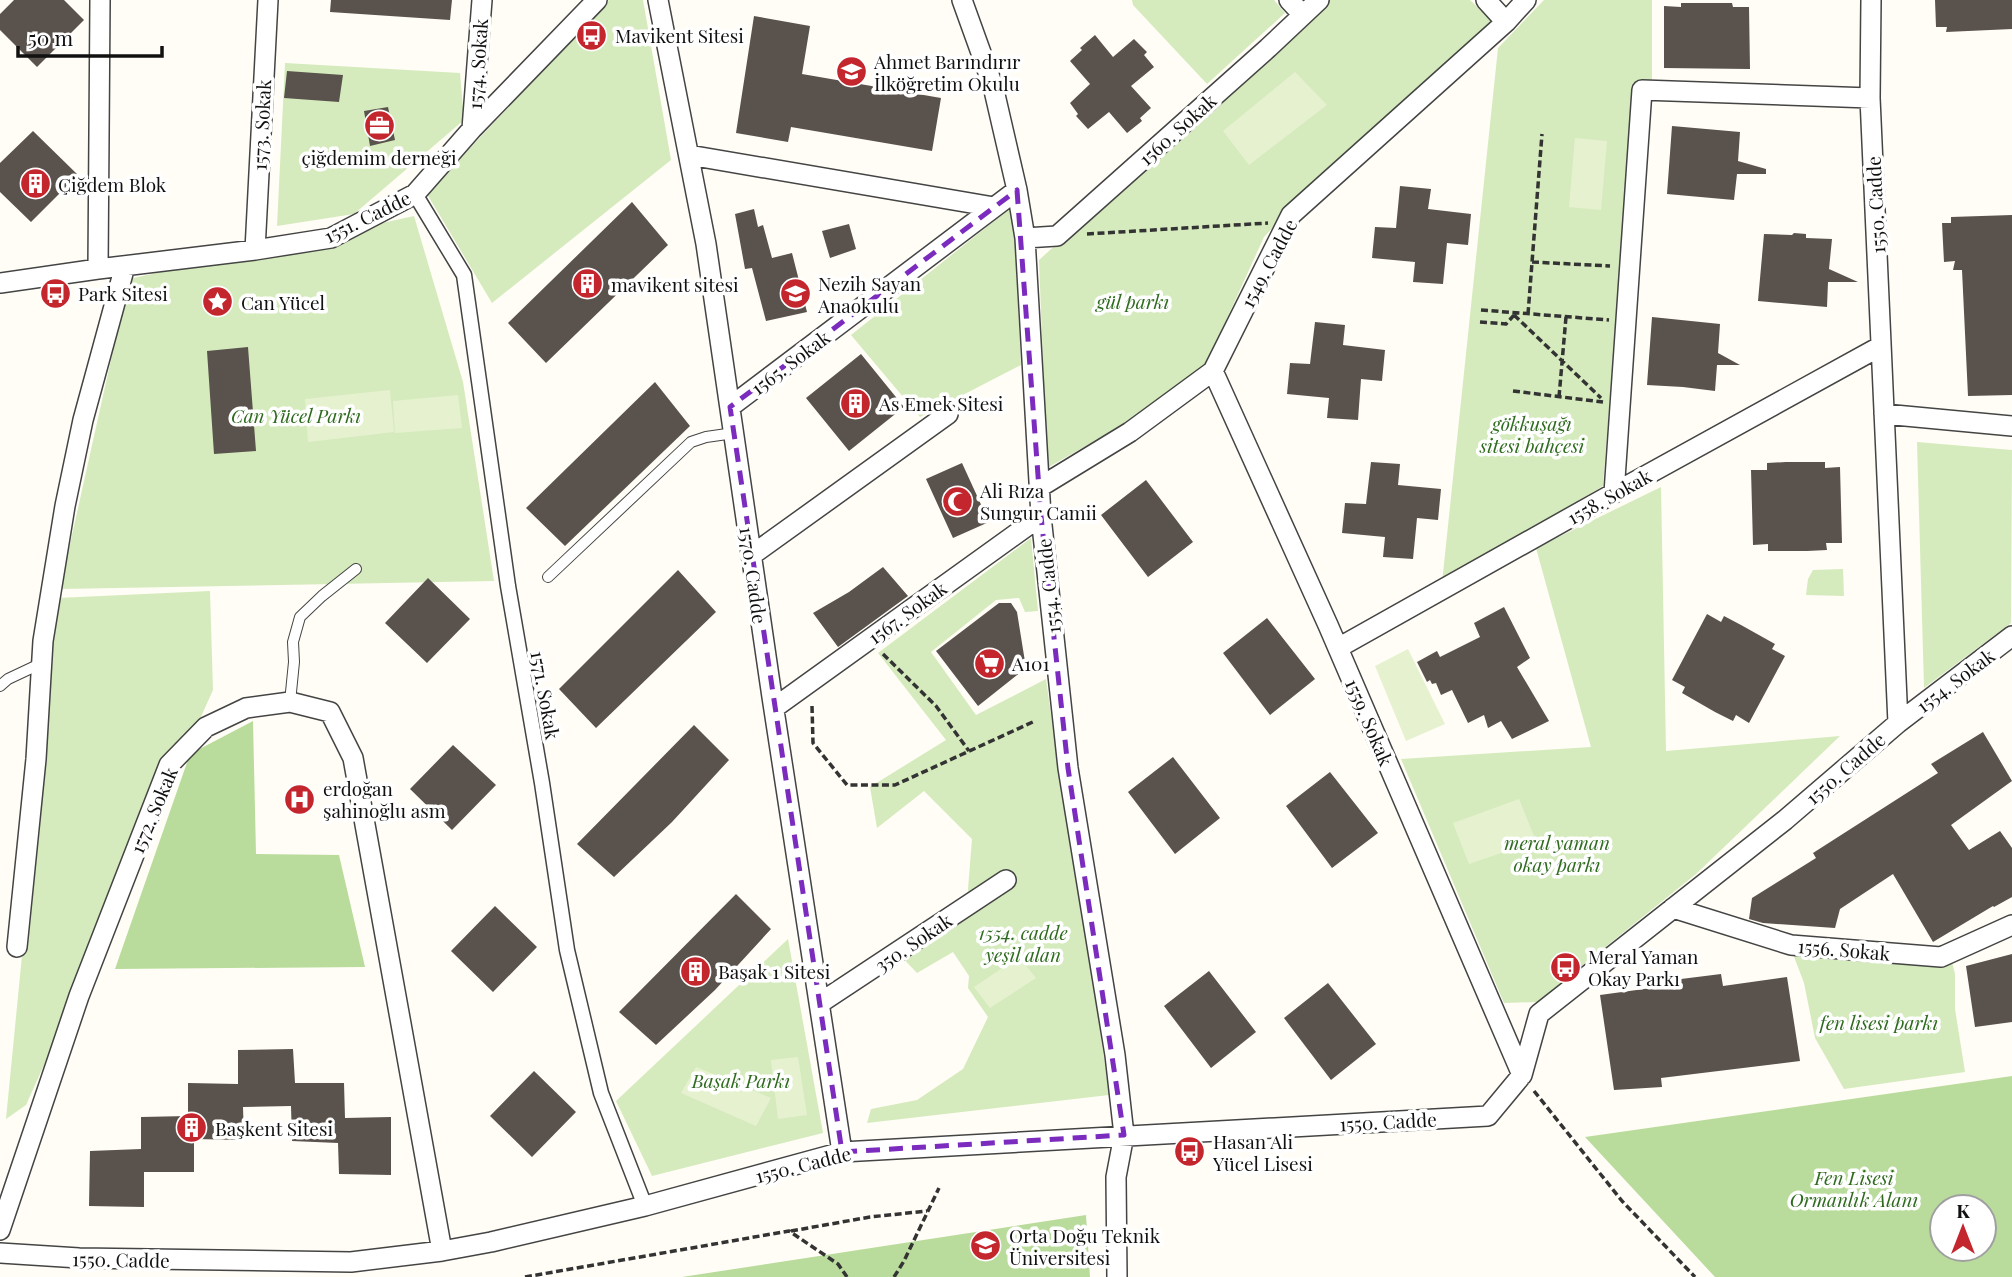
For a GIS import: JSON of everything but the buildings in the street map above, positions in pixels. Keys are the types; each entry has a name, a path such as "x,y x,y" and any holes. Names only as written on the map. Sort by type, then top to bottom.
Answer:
{"street":[{"path":"98,269 100,0"},
{"name":"1573. Sokak","path":"255,250 268,0"},
{"name":"1574. Sokak","path":"472,129 482,0"},
{"name":"1551. Cadde","path":"0,283 331,238 415,194 472,129 597,0"},
{"name":"1570. Cadde","path":"658,0 706,244 842,1152"},
{"name":"1554. Cadde","path":"962,0 993,86 1017,190 1025,239 1041,516 1068,768 1115,1055 1124,1135 1116,1177 1117,1277"},
{"path":"1289,0 1303,15"},
{"name":"1560. Sokak","path":"1056,236 1319,0"},
{"path":"1486,0 1506,22"},
{"name":"1549. Cadde","path":"1040,486 1130,432 1213,371 1291,215 1506,22 1526,0"},
{"name":"1550. Cadde","path":"0,1253 79,1258 351,1262 491,1242 645,1206 842,1152 1488,1116 1522,1075 1539,1014 1785,820 1898,723 1870,98 1871,0"},
{"path":"1614,493 1642,90 1870,98"},
{"path":"689,155 994,207"},
{"name":"1565. Sokak","path":"730,407 1017,190"},
{"name":"1571. Sokak","path":"415,194 464,275 468,319 508,586 567,950 601,1093 645,1206"},
{"path":"1025,239 1056,236"},
{"path":"17,947 36,760 43,641 65,506 83,420 125,266"},
{"name":"1558. Sokak","path":"1338,648 1881,346"},
{"name":"1559. Sokak","path":"1213,371 1338,648 1522,1075"},
{"path":"752,555 948,414"},
{"path":"1884,414 2012,426"},
{"name":"1567. Sokak","path":"774,708 1041,516"},
{"name":"1554. Sokak","path":"1898,723 2010,640"},
{"name":"1572. Sokak","path":"0,1230 79,996 169,765 206,727 246,708 290,702 330,712 353,758 442,1251"},
{"name":"350. Sokak","path":"820,1003 1006,880"},
{"name":"1556. Sokak","path":"1673,908 1791,945 1941,957 2012,925"}],"lane":[{"path":"548,577 691,442 734,433"},
{"path":"290,702 293,642 300,617 356,569"},
{"path":"0,686 42,663"}],"path":[{"path":"1528,314 1542,134"},
{"path":"1056,236 1287,222"},
{"path":"1532,262 1629,266"},
{"path":"1481,310 1626,320"},
{"path":"1480,322 1506,324 1515,314"},
{"path":"1513,391 1605,402 1515,314"},
{"path":"1559,397 1566,317"},
{"path":"869,640 936,706 968,751"},
{"path":"821,698 810,707 813,743 848,785 895,785 1035,721"},
{"path":"1522,1075 1622,1201 1695,1277"},
{"path":"894,1277 939,1188"},
{"path":"526,1277 870,1217 927,1211"},
{"path":"789,1231 838,1264 847,1277"}],"highlighted area":[{"path":"1017,190 1041,516 1068,768 1124,1135 842,1152 730,407"}],"green space":[{"path":"609,0 643,0 671,160 492,303 427,194"},
{"path":"1132,0 1274,0 1285,13 1207,84 1133,5"},
{"name":"gül parkı","path":"1327,0 1470,0 1493,22 1331,166 1264,237 1198,382 1047,468 1039,260"},
{"name":"gökkuşağı sitesi bahçesi","path":"1544,0 1652,0 1652,80 1634,86 1603,486 1442,583 1498,48"},
{"path":"285,63 460,73 464,120 354,214 277,226"},
{"path":"1295,72 1327,105 1249,165 1223,131"},
{"path":"1575,138 1607,141 1601,210 1569,207"},
{"path":"1013,206 1021,365 920,417 851,335"},
{"name":"Can Yücel Parkı","path":"414,216 463,382 494,581 60,589 129,279"},
{"path":"390,390 394,432 308,442 305,399"},
{"path":"458,395 462,428 395,433 393,401"},
{"path":"1917,442 2012,450 2011,623 1924,688"},
{"name":"meral yaman okay parkı","path":"1661,487 1666,751 1840,736 1696,874 1537,1002 1504,1003 1401,759 1591,747 1536,548"},
{"name":"1554. cadde yeşil alan","path":"1031,538 1038,611 1025,612 1019,598 996,600 931,652 976,715 1046,679 1109,1095 867,1123 871,1109 917,1100 963,1069 988,1017 968,988 969,976 953,952 917,973 897,952 970,904 968,889 972,839 924,791 877,828 870,787 946,740 878,653"},
{"path":"1843,569 1844,596 1806,595 1808,579 1813,570"},
{"path":"210,591 213,690 26,1105 6,1119 57,598"},
{"path":"1408,649 1445,724 1406,741 1375,666"},
{"path":"253,721 256,854 339,855 365,967 115,969 190,754"},
{"path":"1519,799 1536,841 1469,864 1453,823"},
{"name":"Başak Parkı","path":"788,939 823,1133 652,1176 616,1101"},
{"name":"fen lisesi parkı","path":"1793,954 1952,962 1955,974 1955,1009 1965,1072 1844,1089 1815,1038 1804,983"},
{"path":"1019,957 1036,978 990,1008 974,987"},
{"path":"798,1057 807,1115 778,1119 771,1060"},
{"path":"696,1067 771,1098 756,1126 681,1093"},
{"name":"Fen Lisesi Ormanlık Alanı","path":"2012,1076 2012,1277 1715,1277 1585,1137"},
{"name":"Orta Doğu Teknik Üniversitesi","path":"1086,1215 1090,1277 682,1277"}],"place":[{"name":"Mavikent Sitesi","path":"592,35"},
{"name":"Ahmet Barındırır İlköğretim Okulu","path":"851,72"},
{"name":"çiğdemim derneği","path":"379,126"},
{"name":"Çiğdem Blok","path":"35,184"},
{"name":"mavikent sitesi","path":"588,284"},
{"name":"Park Sitesi","path":"55,293"},
{"name":"Nezih Sayan Anaokulu","path":"795,294"},
{"name":"Can Yücel","path":"218,302"},
{"name":"As Emek Sitesi","path":"856,403"},
{"name":"Ali Rıza Sungur Camii","path":"957,501"},
{"name":"A101","path":"989,663"},
{"name":"erdoğan şahinoğlu asm","path":"300,799"},
{"name":"Meral Yaman Okay Parkı","path":"1565,967"},
{"name":"Başak 1 Sitesi","path":"695,971"},
{"name":"Başkent Sitesi","path":"192,1128"},
{"name":"Hasan Ali Yücel Lisesi","path":"1190,1152"},
{"name":"Orta Doğu Teknik Üniversitesi","path":"986,1246"}]}
